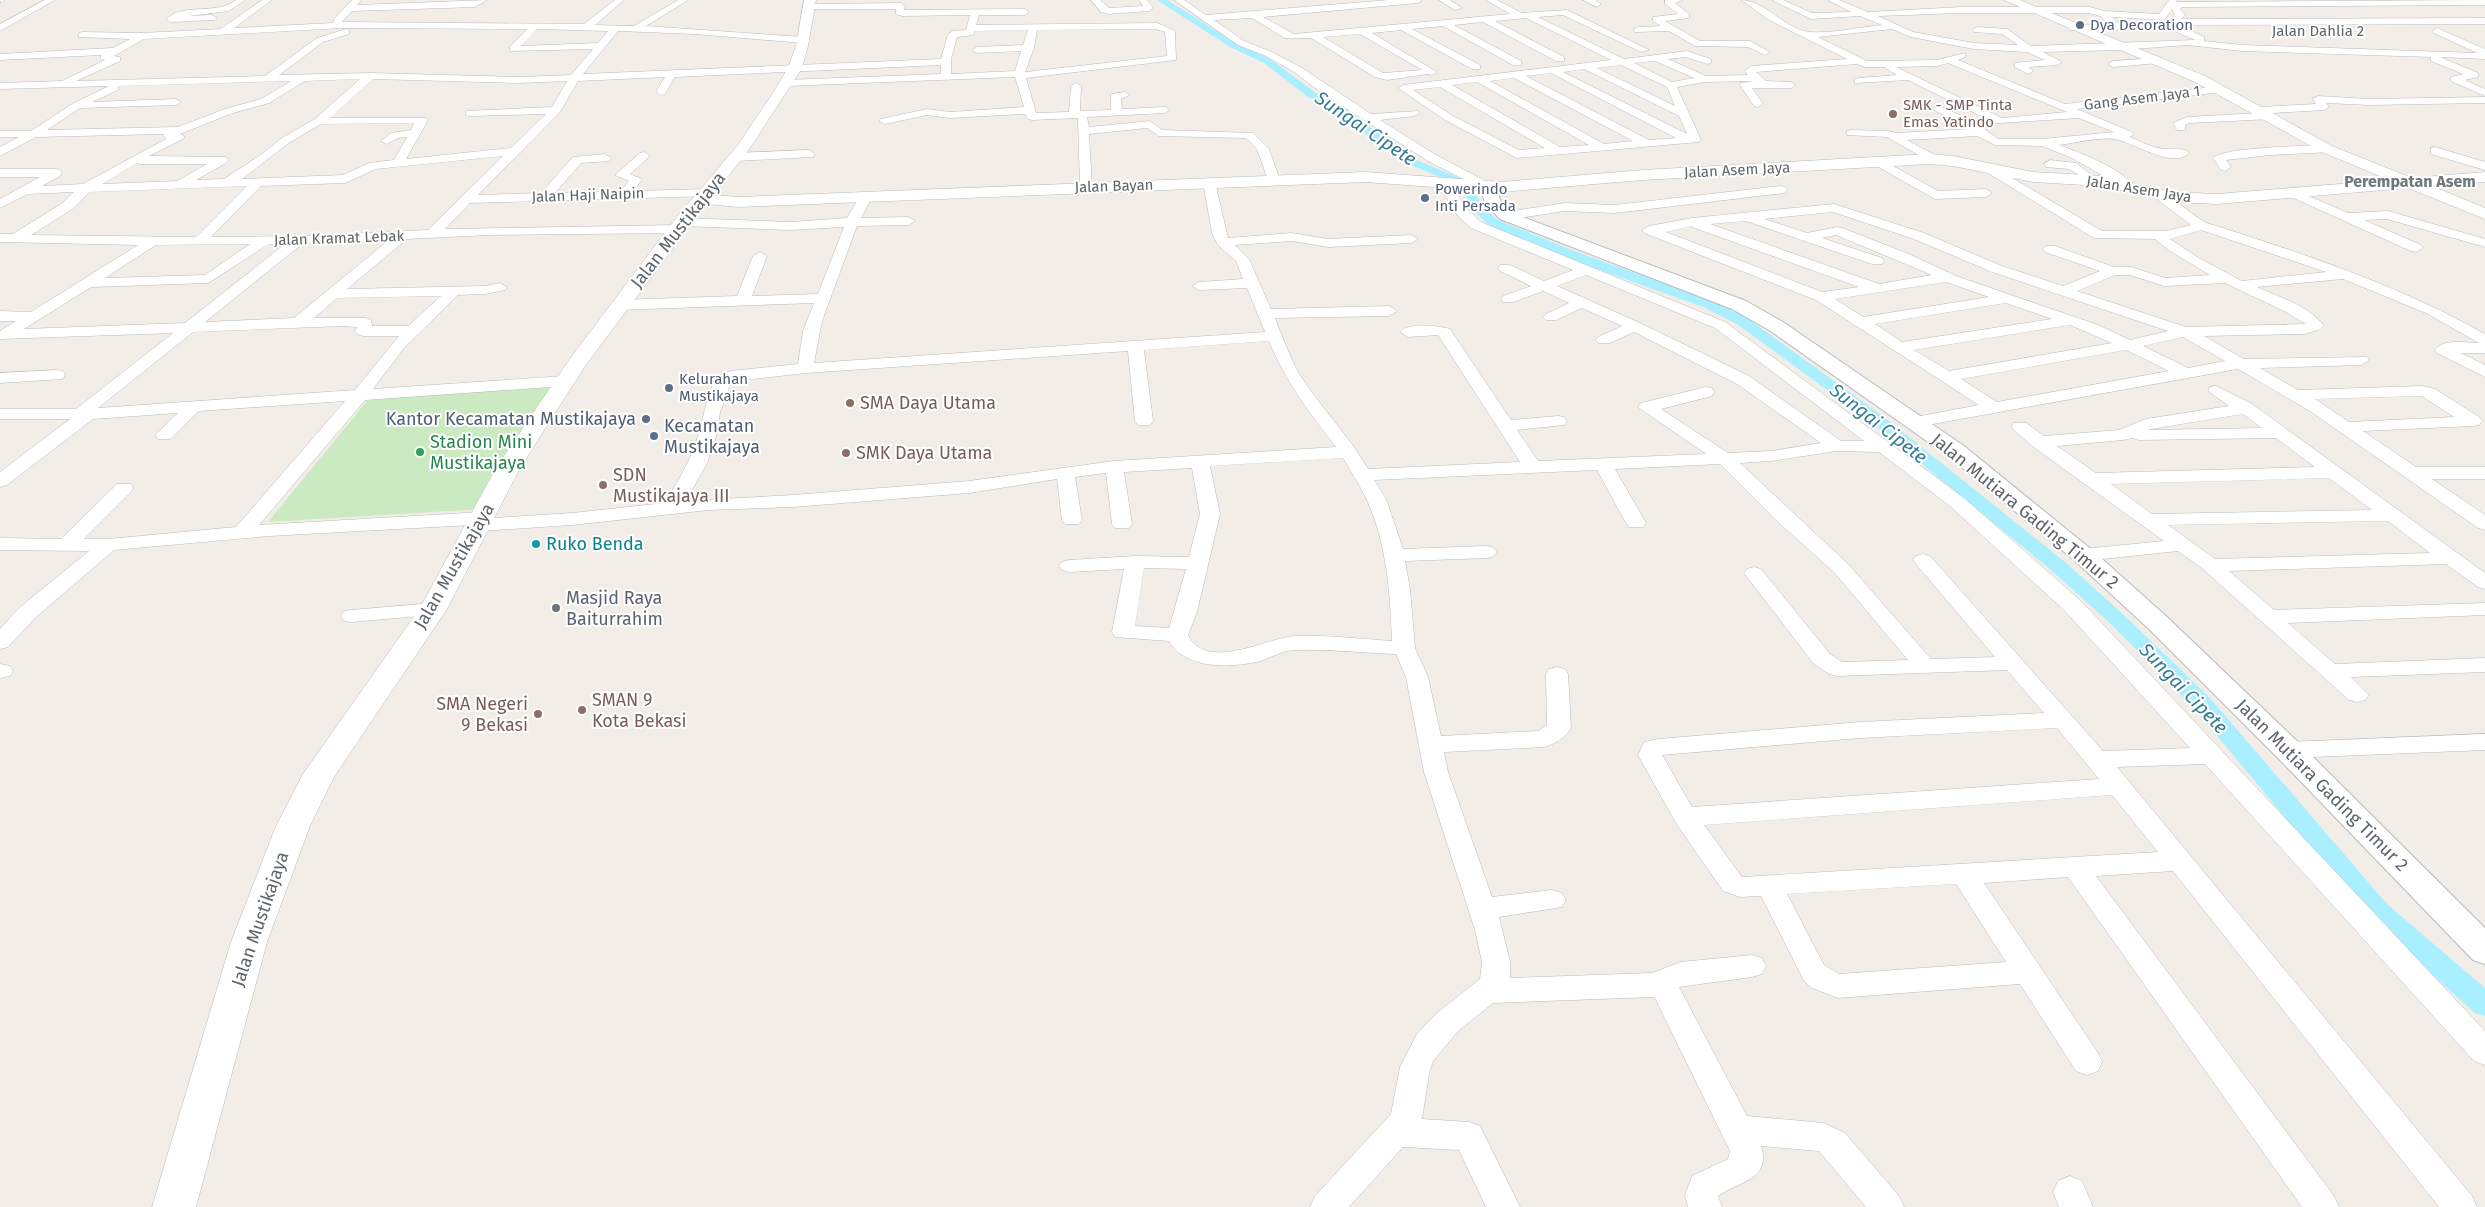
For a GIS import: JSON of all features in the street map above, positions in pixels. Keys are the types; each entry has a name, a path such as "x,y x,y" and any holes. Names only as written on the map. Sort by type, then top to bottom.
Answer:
{"main road":[{"path":"2010,0 2032,11 2221,89 2327,149 2410,187 2485,214"},
{"name":"Jalan Mustikajaya","path":"174,1207 249,942 292,826 319,774 434,609 508,468 565,381 618,306 691,211 736,157 791,75 803,40 809,4"},
{"name":"Jalan Asem Jaya","path":"1480,187 1876,155 1933,159 2033,177 2092,180 2183,199 2217,199 2410,187 2485,177"},
{"name":"Jalan Bayan","path":"691,211 716,201 739,202 1274,180 1380,177 1480,187"},
{"name":"Jalan Bayan","path":"691,211 739,202"}],"street":[{"path":"0,28 51,0"},
{"path":"216,1 236,0"},
{"path":"241,0 231,9 189,11 171,18 262,17"},
{"path":"222,31 234,25 268,0"},
{"path":"337,20 357,0"},
{"path":"349,8 475,4 483,0"},
{"path":"586,27 620,0"},
{"path":"635,29 684,0"},
{"path":"1094,0 1104,10 1111,12 1149,8 1142,0"},
{"path":"1178,0 1241,43 1298,70 1373,122 1480,187"},
{"path":"1418,0 1243,6 1257,14 1271,26 1291,37 1566,12 1644,50"},
{"path":"1439,10 1462,8 1443,0"},
{"path":"1490,0 1671,85 1705,79 1791,84"},
{"path":"1587,0 1597,4"},
{"path":"1679,0 1668,2 1686,16 1656,19 1698,44"},
{"path":"1744,0 1772,18 1869,65 1938,63 1962,55 1974,46"},
{"path":"1776,0 1809,15 1818,17 1962,10 2087,10 2104,14 2162,17 2173,0"},
{"path":"1832,0 1919,36 1974,46 2029,49 2119,47 2188,42 2242,48 2485,56"},
{"path":"2070,0 2087,10"},
{"path":"2480,0 2485,2"},
{"path":"1204,18 1396,1"},
{"path":"2174,22 2180,15 2178,4 2187,3 2333,1 2485,2"},
{"path":"2373,1 2452,31"},
{"path":"946,78 947,62 953,34 969,33 975,12 982,4 992,2"},
{"path":"942,12 950,3"},
{"path":"809,4 901,6 899,12 1025,12"},
{"path":"1501,6 1520,4"},
{"path":"1554,4 1569,10 1566,12"},
{"path":"2178,12 2485,11"},
{"path":"234,25 319,24 334,13 337,20"},
{"path":"2074,28 2118,28 2104,14"},
{"path":"1484,19 1560,59"},
{"path":"1837,21 1875,19"},
{"path":"82,35 222,31 319,24 337,20 356,26 586,27 732,33 803,40"},
{"path":"2174,22 2485,21"},
{"path":"2174,22 2175,28 2184,33 2223,43 2377,50 2483,52 2437,31"},
{"path":"1444,23 1515,69 1647,144"},
{"path":"1271,26 1291,24"},
{"path":"1808,35 1915,24"},
{"path":"266,80 320,40 341,34 356,26"},
{"path":"535,26 513,49 537,52 566,51 599,46"},
{"path":"0,86 242,81 370,76 481,80 575,78 673,72 946,78 1020,75 1172,58 1170,31 1157,26 1033,29 1026,26 970,28"},
{"path":"432,233 469,199 556,110 561,90 575,78 615,28"},
{"path":"1404,28 1479,71 1601,147"},
{"path":"1638,30 1671,28"},
{"path":"1033,29 1029,48 1020,66 1020,75 1031,116 1034,118 1117,114 1152,117 1165,110"},
{"path":"1977,30 2004,31 2029,49 2057,62 2019,65 2028,72"},
{"name":"Jalan Dahlia 2","path":"2243,32 2485,31"},
{"path":"58,85 116,59 104,57 141,32"},
{"path":"1362,32 1438,75 1556,150"},
{"path":"2184,33 2211,33"},
{"path":"1314,36 1379,75 1387,77 1515,69 1552,70 1690,54 1708,61"},
{"path":"2358,40 2377,50"},
{"path":"2434,42 2460,41"},
{"path":"1500,65 1515,69 1560,59 1698,44 1750,44 1765,52"},
{"path":"977,50 1029,48"},
{"path":"0,58 115,51"},
{"path":"2424,55 2474,75 2455,79 2485,93"},
{"path":"1092,57 1100,66"},
{"path":"1657,58 1705,79"},
{"path":"1793,58 1809,58 1822,64"},
{"path":"1938,108 1975,128 1990,139 2002,143 2043,143 2128,134 1950,60"},
{"path":"1760,81 1750,71 1751,69 1858,61"},
{"path":"2113,64 2155,61"},
{"path":"791,75 947,62"},
{"path":"1884,65 2000,121"},
{"path":"1585,66 1683,114"},
{"path":"1458,69 1479,71"},
{"path":"2459,69 2485,69"},
{"path":"1552,70 1691,141"},
{"path":"661,92 673,72"},
{"path":"0,78 12,73"},
{"path":"1438,75 1404,88 1449,118 1512,152 1695,140 1671,85"},
{"path":"226,184 290,138 320,121 370,76"},
{"path":"1859,81 1910,77"},
{"path":"18,237 66,207 86,188 133,160 179,138 168,135 229,111 266,101 303,79"},
{"path":"223,93 242,81"},
{"path":"1758,104 1745,84 1760,81"},
{"path":"0,152 34,134 76,106 124,83"},
{"path":"94,97 71,98 96,84"},
{"path":"1076,86 1079,116 1085,131 1086,187"},
{"name":"Gang Asem Jaya 1","path":"2063,108 2221,89"},
{"path":"1117,114 1115,96 1125,95"},
{"path":"2182,128 2179,123 2186,120 2324,107 2318,99 2394,102 2485,100"},
{"path":"76,106 176,102"},
{"path":"1421,116 1417,108 1430,106"},
{"path":"470,113 556,110"},
{"path":"886,121 916,114 942,112 949,115 1030,110"},
{"path":"1894,137 1975,128 2000,121 2080,114"},
{"path":"1373,122 1421,116 1449,118"},
{"path":"320,121 422,120 398,163"},
{"path":"1842,121 1851,133 1876,155 1935,195 1950,196 1986,192"},
{"path":"1085,131 1150,124 1159,133 1250,135 1258,140 1264,149 1274,180"},
{"path":"0,134 178,130"},
{"path":"387,141 396,135 415,133"},
{"path":"1851,133 1882,133 1894,137 1933,159"},
{"path":"2118,136 2153,152 2164,154 2183,153"},
{"path":"274,138 290,138"},
{"path":"2043,143 2097,165 2128,186"},
{"path":"2225,167 2219,158 2270,151 2327,149"},
{"path":"26,190 344,179 367,167 516,151"},
{"path":"2435,151 2485,166"},
{"path":"736,157 809,154"},
{"path":"626,194 636,179 621,175 644,156"},
{"path":"546,196 577,160 605,158"},
{"path":"133,160 222,160 179,186"},
{"path":"2050,164 2072,166 2092,180"},
{"path":"1992,170 2099,235 2166,234 2194,230 2200,225"},
{"path":"0,173 56,172 0,204"},
{"path":"1209,182 1219,233 1223,242 1242,259 1295,382 1349,452 1376,499 1394,555 1400,589 1404,648 1416,676 1432,744 1436,772 1444,800 1483,909 1496,962 1495,979 1486,991 1442,1028 1418,1059 1410,1111 1396,1132 1328,1207"},
{"path":"200,240 257,183"},
{"path":"1446,183 1472,222 1720,325 1957,502 2073,606 2485,1052"},
{"name":"Jalan Mutiara Gading Timur 2","path":"1480,187 1493,204 1506,216 1556,239 1739,305 1776,326 1916,422 1999,485 2083,555 2158,623 2288,750 2485,950"},
{"path":"1506,216 1565,207 1615,209 1781,190"},
{"path":"2293,193 2416,248"},
{"name":"Jalan Haji Naipin","path":"469,199 626,194 691,211"},
{"path":"2156,194 2200,225 2303,258 2431,310 2485,340"},
{"path":"806,368 808,338 814,316 824,298 852,222 866,196"},
{"path":"1993,407 1822,297 1647,229 1741,216 1834,208 1946,246 1997,270 2185,332 2238,364 2296,395 2485,524"},
{"path":"691,211 791,226 908,221"},
{"name":"Jalan Kramat Lebak","path":"0,238 153,241 299,240 402,236 691,211"},
{"path":"1741,216 1876,261"},
{"path":"2344,217 2388,216 2485,243"},
{"path":"1692,222 1880,289"},
{"path":"1807,237 1837,231 1904,257 1948,278 2073,320 2185,373"},
{"path":"1945,377 2129,345 2185,332 2304,329 2316,326 2314,322 2298,313 2227,279 2164,241 2161,238 2166,234"},
{"path":"298,323 402,236"},
{"path":"1223,242 1292,237 1328,243 1411,239"},
{"path":"1533,248 1556,239"},
{"path":"87,283 208,279 266,240"},
{"path":"0,481 299,240"},
{"path":"1,336 34,318 153,241"},
{"path":"2050,248 2113,272"},
{"path":"742,302 760,256"},
{"path":"1860,263 1904,257"},
{"path":"1505,268 1635,326 1743,380 1837,446"},
{"path":"1508,299 1586,270"},
{"path":"1822,297 1997,270"},
{"path":"2067,290 2113,272 2131,271 2164,282 2227,279"},
{"path":"2246,284 2345,275"},
{"path":"1199,286 1252,283"},
{"path":"332,294 500,288"},
{"path":"242,533 360,395 398,345 454,291"},
{"path":"618,306 824,298"},
{"path":"1861,322 2006,298"},
{"path":"1551,317 1581,303"},
{"path":"672,508 698,463 708,434 712,412 724,380 738,375 806,368 1135,344 1389,311"},
{"path":"0,316 34,318"},
{"path":"1900,347 2073,320"},
{"path":"1,336 191,326 365,322 363,331 412,331"},
{"path":"1604,340 1635,326"},
{"path":"1408,332 1436,330 1444,332 1532,466"},
{"path":"1135,344 1144,421"},
{"path":"2485,348 2446,348 2442,350 2485,372"},
{"path":"1916,422 2238,364 2361,360"},
{"path":"0,378 57,375"},
{"path":"0,414 84,414 193,408 565,381"},
{"path":"2296,395 2422,391 2473,421 2345,427"},
{"path":"1706,392 1647,407 1723,457 1784,517 1841,568 1926,667"},
{"path":"2216,392 2246,408 2485,583"},
{"path":"164,435 193,408"},
{"path":"2123,435 2146,424 2246,408"},
{"path":"1505,426 1558,421"},
{"path":"2020,427 2145,520 2210,565 2357,695"},
{"path":"2038,442 2123,435 2163,436 2281,433"},
{"path":"1363,475 1771,456 1837,446 1884,446"},
{"path":"0,544 108,544 242,533 481,521 564,520 672,508 969,486 1114,467 1200,460 1349,452"},
{"path":"1200,460 1210,514 1186,612 1177,636 1179,643 1187,650 1214,658 1246,657 1278,645 1295,643 1404,648"},
{"path":"1603,464 1636,524"},
{"path":"1114,467 1122,524"},
{"path":"1065,472 1072,520"},
{"path":"2091,479 2335,472"},
{"path":"2412,473 2485,473"},
{"path":"66,545 124,488"},
{"path":"2145,520 2391,515"},
{"path":"0,642 27,613 108,544"},
{"path":"2083,555 2183,545"},
{"path":"1394,555 1487,552"},
{"path":"2210,565 2451,558"},
{"path":"1923,560 2097,759 2460,1207"},
{"path":"1069,566 1135,562 1198,563"},
{"path":"1135,562 1123,632 1177,636"},
{"path":"1754,573 1822,659 1834,668 1844,670 2013,663"},
{"path":"352,616 434,609"},
{"path":"2269,617 2485,609"},
{"path":"0,628 27,613"},
{"path":"2330,671 2485,665"},
{"path":"1432,744 1528,741 1544,739 1552,735 1559,728 1557,674"},
{"path":"2062,720 1860,730 1653,748 1650,755 1685,817 1733,884 1740,887 2179,861"},
{"path":"2288,750 2485,742"},
{"path":"2097,759 2211,756"},
{"path":"1685,817 2117,786"},
{"path":"2074,867 2322,1207"},
{"path":"1964,874 2087,1062"},
{"path":"1770,885 1814,973 1829,984 1838,986 2028,972"},
{"path":"1483,909 1552,900"},
{"path":"1656,986 1671,977 1681,974 1752,966"},
{"path":"1486,991 1656,986 1666,990 1737,1129 1746,1151 1746,1162 1741,1168 1732,1174 1709,1182 1702,1189 1701,1195 1704,1207"},
{"path":"1737,1129 1824,1137 1834,1143 1887,1207"},
{"path":"1396,1132 1469,1136 1503,1207"}],"green space":[{"name":"Stadion Mini Mustikajaya","path":"555,386 482,509 268,522 371,396"}],"waterway":[{"name":"Sungai Cipete","path":"1161,0 1233,45 1267,61 1312,95 1332,104 1410,161 1463,183 1479,209 1494,223 1569,254 1708,304 1742,321 1878,420 2058,566 2119,621 2201,702 2378,911 2485,1005"}],"place":[{"name":"Dya Decoration","path":"2080,25"},
{"name":"SMK - SMP Tinta Emas Yatindo","path":"1893,114"},
{"name":"Powerindo Inti Persada","path":"1425,198"},
{"name":"Kelurahan Mustikajaya","path":"669,388"},
{"name":"SMA Daya Utama","path":"850,403"},
{"name":"Kantor Kecamatan Mustikajaya","path":"646,419"},
{"name":"Kecamatan Mustikajaya","path":"654,436"},
{"name":"Stadion Mini Mustikajaya","path":"420,452"},
{"name":"SMK Daya Utama","path":"846,453"},
{"name":"SDN Mustikajaya III","path":"603,485"},
{"name":"Ruko Benda","path":"536,544"},
{"name":"Masjid Raya Baiturrahim","path":"556,608"},
{"name":"SMAN 9 Kota Bekasi","path":"582,710"},
{"name":"SMA Negeri 9 Bekasi","path":"538,714"}],"district":[{"name":"Perempatan Asem","path":"2410,181"}]}
